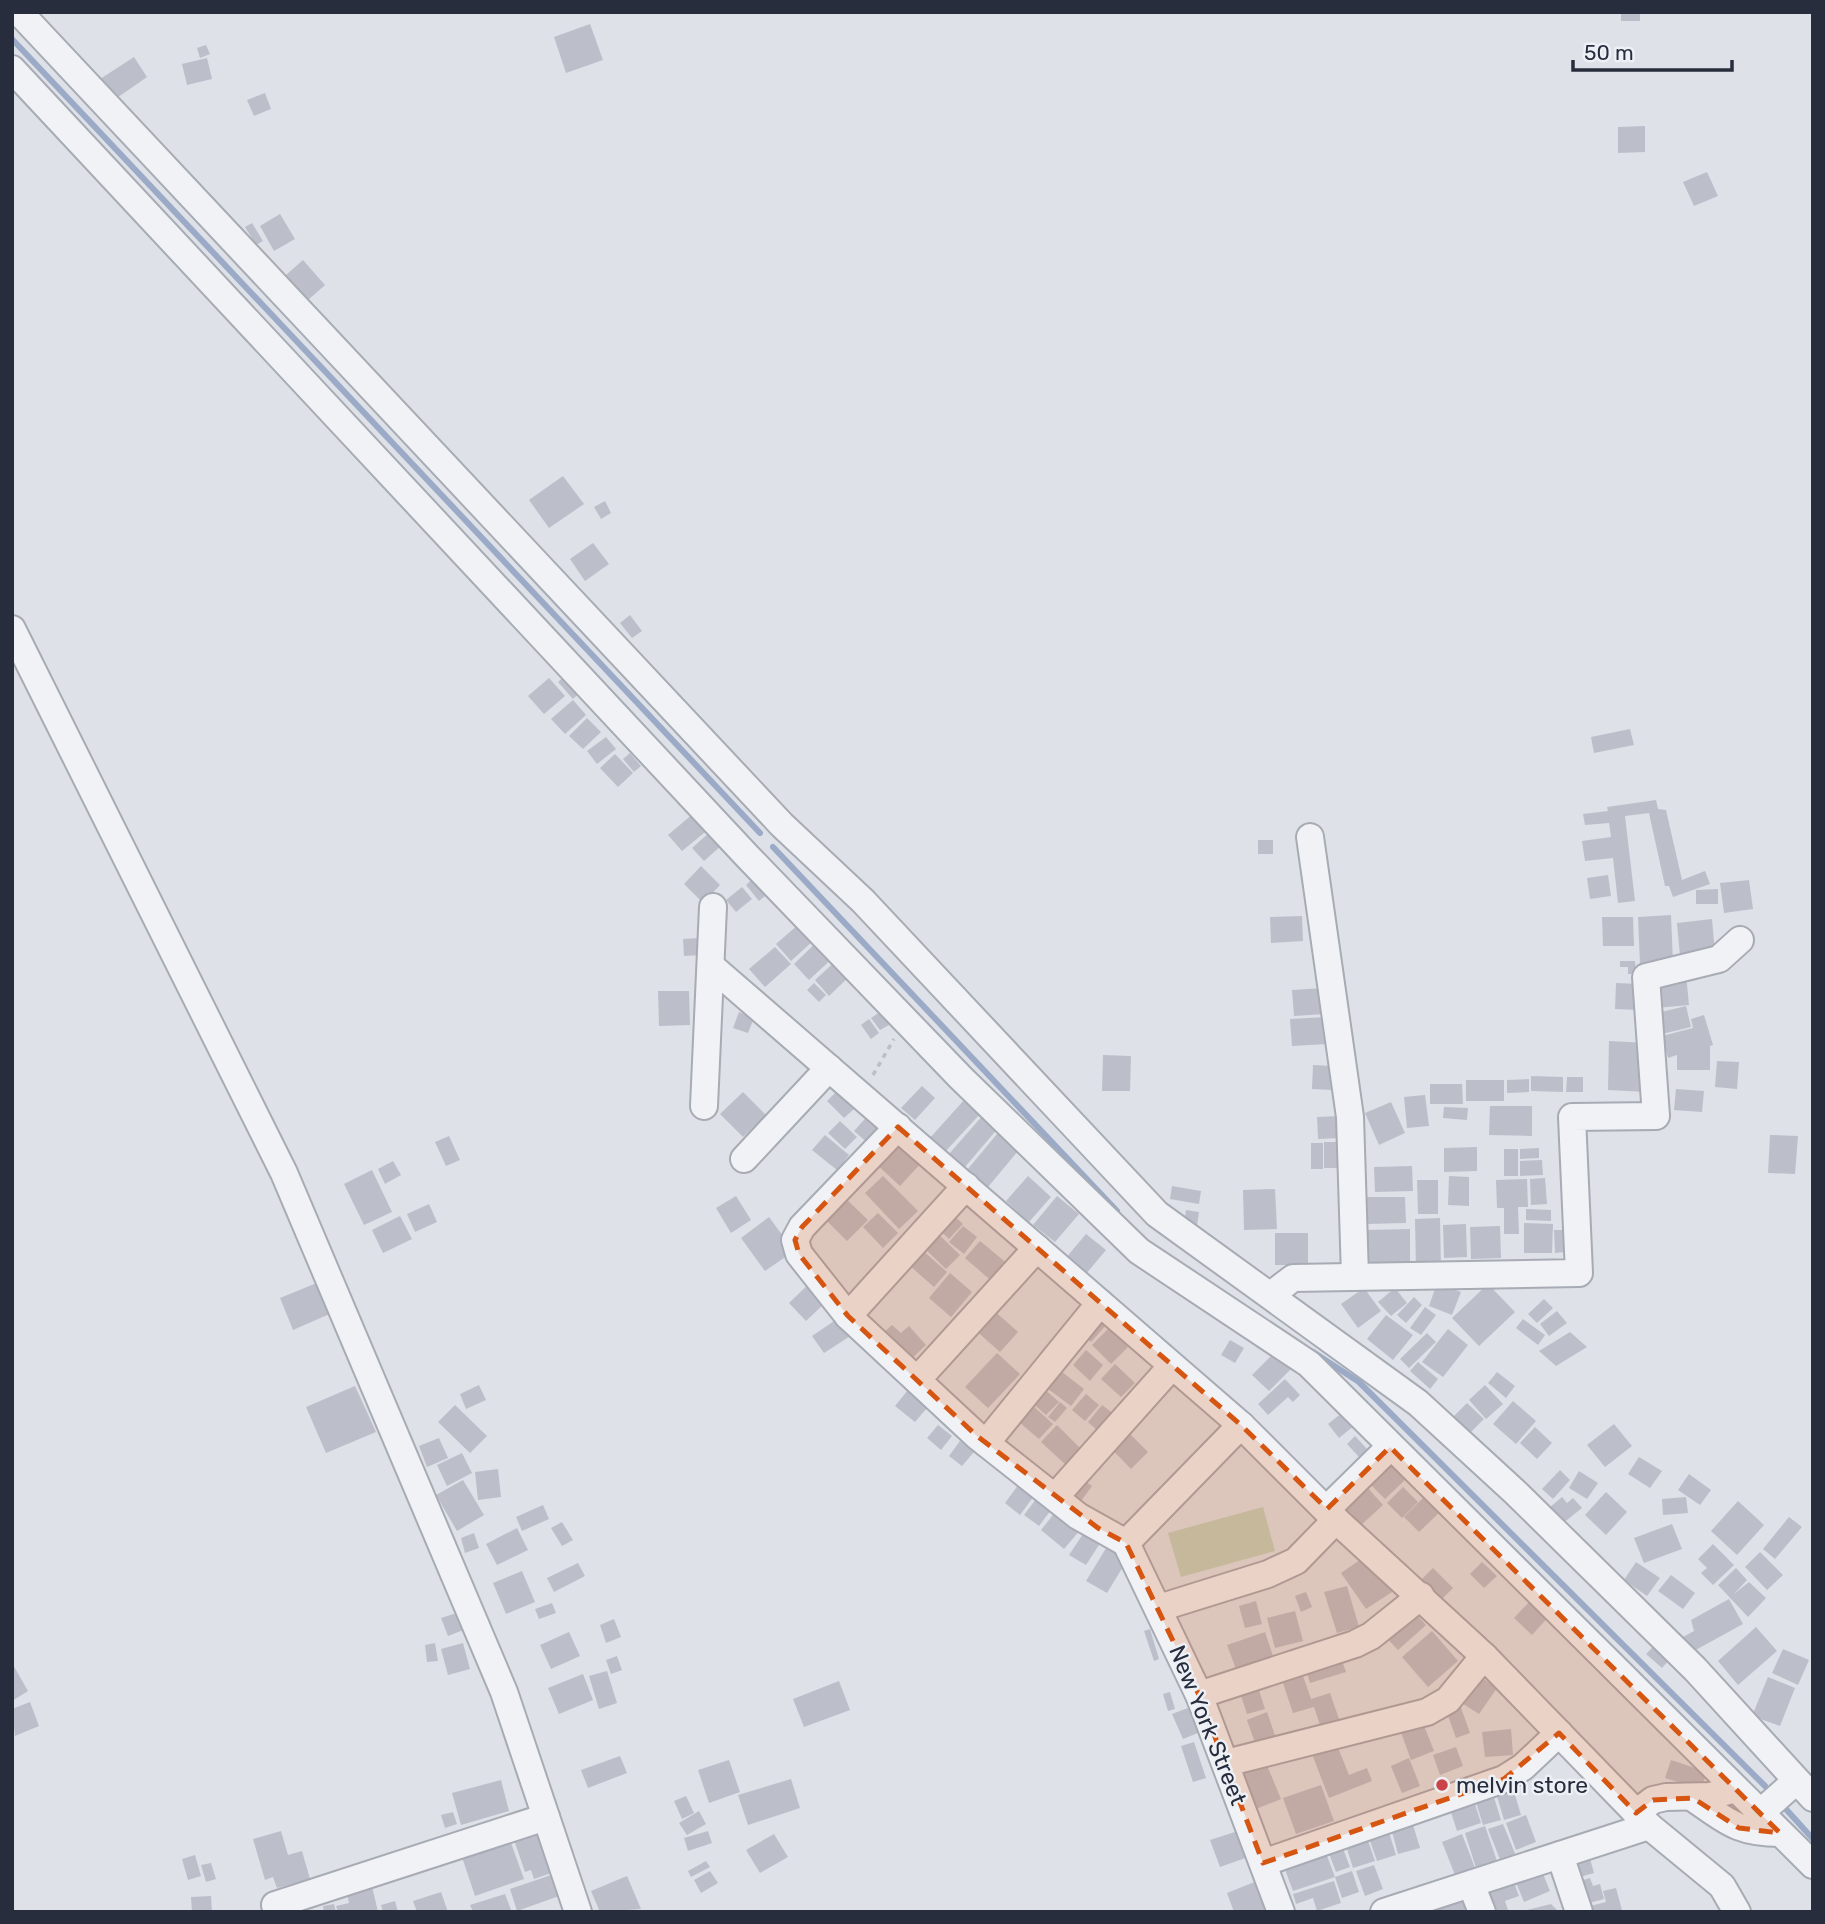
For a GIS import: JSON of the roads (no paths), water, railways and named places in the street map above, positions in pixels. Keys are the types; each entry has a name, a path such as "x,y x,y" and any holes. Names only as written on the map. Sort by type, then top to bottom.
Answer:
{"street":[{"path":"19,12 782,825 863,901 1157,1214 1418,1403 1506,1484 1695,1669 1804,1789 1760,1813"},
{"path":"12,69 747,856 905,1020 1121,1236 1139,1251 1309,1364 1813,1866"},
{"path":"12,629 284,1173 504,1692 578,1912"},
{"path":"747,856 782,825"},
{"path":"1310,837 1350,1117 1355,1276"},
{"path":"704,1106 713,907"},
{"path":"1271,1295 1293,1278 1578,1273 1572,1117 1656,1116 1647,976 1718,958 1740,940"},
{"path":"711,966 1241,1425 1331,1515 1484,1656 1642,1820 1722,1886 1737,1912"},
{"path":"744,1159 830,1068"},
{"path":"898,1127 802,1227 795,1240 799,1254 848,1316 986,1443 1078,1516 1126,1543 1241,1425"},
{"path":"848,1316 966,1186"},
{"path":"917,1380 1037,1248"},
{"path":"986,1443 1046,1365 1100,1303"},
{"path":"1055,1497 1172,1366"},
{"path":"1159,1608 1268,1574 1296,1561 1331,1515 1390,1447"},
{"name":"New York Street","path":"1126,1543 1199,1695 1281,1912"},
{"path":"1199,1695 1355,1644 1371,1636 1421,1596"},
{"path":"1226,1763 1427,1712 1448,1700 1484,1656"},
{"path":"1263,1863 1504,1779 1523,1767 1559,1734"},
{"path":"1389,1911 1560,1855 1642,1820 1653,1800 1666,1797 1693,1798 1736,1790"},
{"path":"1693,1798 1739,1828 1754,1833 1780,1833"},
{"path":"275,1905 546,1817"},
{"path":"1560,1855 1579,1912"},
{"path":"1471,1884 1482,1912"}],"waterway":[{"path":"12,39 760,833"},
{"path":"773,847 1117,1211"},
{"path":"1313,1352 1359,1382 1765,1786"},
{"path":"1784,1807 1813,1839"}],"place":[{"name":"melvin store","path":"1442,1785"}]}
